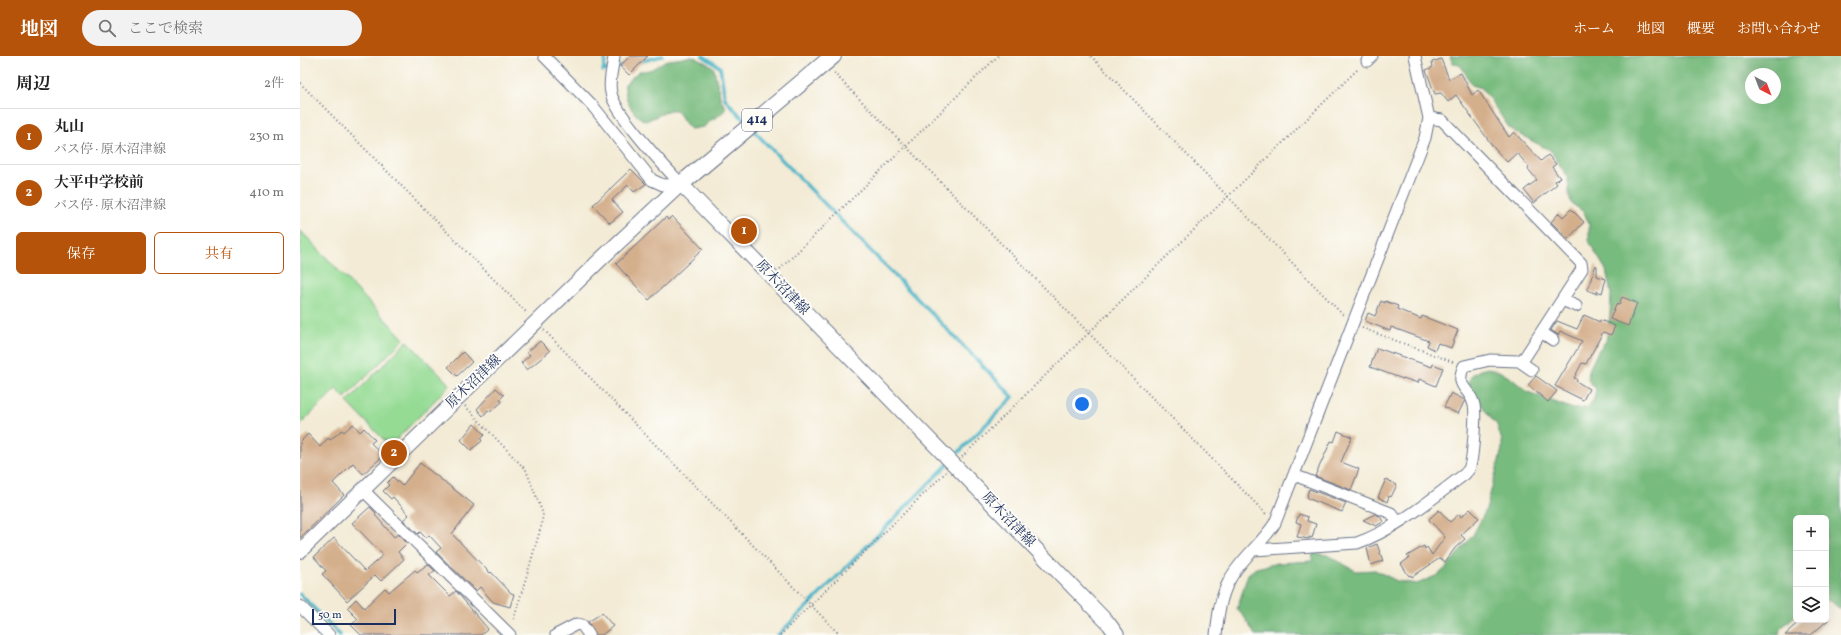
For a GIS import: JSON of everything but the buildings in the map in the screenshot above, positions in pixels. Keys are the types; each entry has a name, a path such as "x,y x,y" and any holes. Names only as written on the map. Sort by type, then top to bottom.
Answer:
{"highway":[{"name":"414","path":"681,184 829,59"}],"main road":[{"name":"原木沼津線","path":"300,552 457,398 681,184 1109,624 1117,635"}],"street":[{"path":"544,56 592,105 652,180 663,185 681,184"},
{"path":"614,56 610,83 614,102 662,164 681,184"},
{"path":"1216,635 1222,598 1229,581 1268,534 1275,523 1425,138 1429,118 1415,56"},
{"path":"1429,118 1442,120 1581,263 1582,269 1525,357 1519,361"},
{"path":"1562,300 1576,306"},
{"path":"1541,332 1553,340"},
{"path":"1254,550 1357,543 1407,517 1469,469 1473,442 1474,408 1473,402 1460,381 1464,366 1490,360 1519,361 1532,370"},
{"path":"1294,475 1391,513 1398,522"},
{"path":"363,490 510,635"},
{"path":"300,606 328,635"},
{"path":"556,635 577,624 582,625 589,635"}],"path":[{"path":"772,277 998,56"},
{"path":"1091,56 1353,325 1464,366"},
{"path":"780,635 1370,58"},
{"path":"829,59 906,146 1275,523"},
{"path":"300,83 536,322 840,635"},
{"path":"457,398 526,470 543,514 512,623"}],"green space":[{"path":"692,56 712,66 714,69 721,101 725,105 725,110 717,117 709,121 704,127 691,129 676,110 670,110 646,121 641,119 630,106 626,95 625,84 639,71 650,70 665,61"},
{"path":"1450,56 1841,56 1841,610 1829,601 1829,515 1793,515 1793,618 1782,627 1779,635 1255,635 1245,618 1237,609 1248,574 1256,568 1278,563 1312,561 1313,553 1327,555 1356,571 1375,570 1397,581 1417,584 1438,575 1447,567 1473,535 1486,510 1502,449 1502,441 1497,425 1485,410 1468,382 1473,374 1488,368 1499,371 1528,392 1573,409 1587,408 1594,399 1596,389 1588,380 1589,370 1598,351 1606,341 1610,315 1611,294 1606,270 1589,242 1589,224 1584,212 1571,203 1568,178 1551,151 1510,129 1482,88 1472,85 1461,66 1452,62"},
{"path":"300,230 404,339 345,398 336,389 300,425"},
{"path":"407,341 450,385 390,446 347,402"}],"waterway":[{"path":"606,56 603,71 625,65"},
{"path":"639,62 662,56"},
{"path":"703,56 720,67 725,99 747,123"},
{"path":"752,129 1013,397 953,458"},
{"path":"778,635 949,463"},
{"path":"300,594 340,635"}],"place":[{"name":"丸山","path":"744,231"},
{"name":"大平中学校前","path":"394,453"}]}
